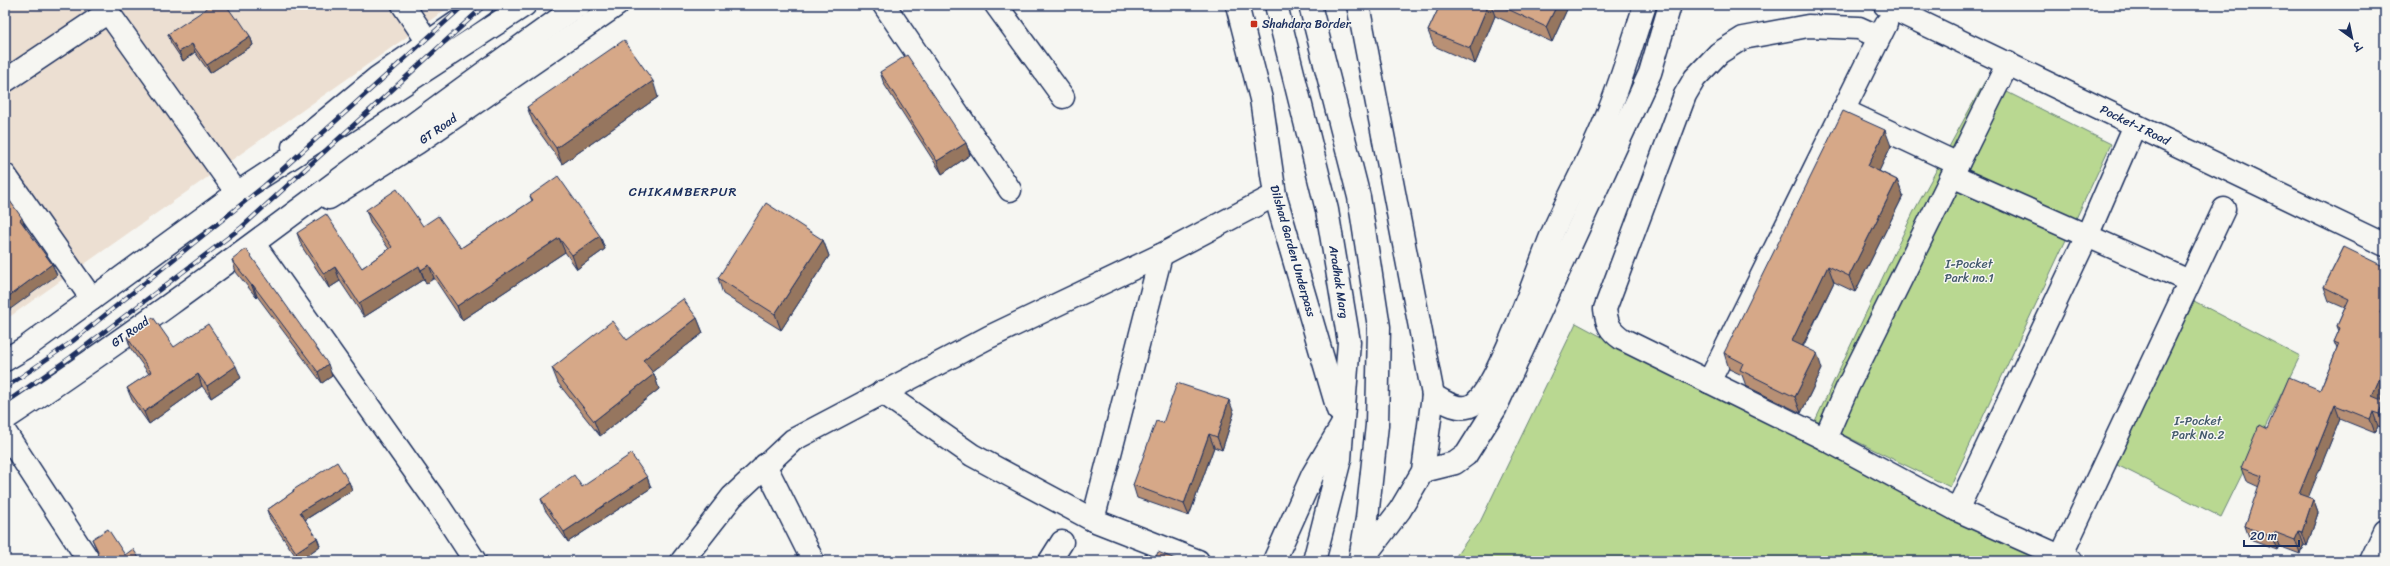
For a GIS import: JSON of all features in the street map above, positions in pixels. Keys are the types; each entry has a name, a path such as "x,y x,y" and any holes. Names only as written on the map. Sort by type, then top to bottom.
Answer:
{"main road":[{"path":"403,5 428,42"},
{"path":"240,191 378,77 482,5"},
{"path":"5,360 25,348 240,191 525,5"},
{"name":"GT Road","path":"5,419 254,244 509,54 579,5"},
{"name":"GT Road","path":"254,244 417,143 617,5"},
{"path":"884,5 1010,190"},
{"path":"996,5 1063,97"},
{"name":"Dilshad Garden Underpass","path":"1237,5 1260,99 1275,195 1342,425"},
{"name":"Aradhak Marg","path":"1276,5 1327,210 1349,342 1340,459 1314,561"},
{"path":"1310,5 1359,197 1380,327 1377,426 1367,518 1360,561"},
{"path":"1358,5 1433,395 1424,471 1400,510 1360,561"},
{"path":"1601,154 1609,111 1645,5"},
{"path":"1424,471 1455,463 1466,455 1487,403 1601,154 1650,73 1670,5"},
{"path":"1709,382 1879,37 1889,7"},
{"name":"Pocket-I Road","path":"1889,7 2385,245"},
{"path":"5,81 106,8 240,191"},
{"path":"1879,37 1858,28 1808,26 1743,38 1719,53 1695,78 1685,95 1605,309 1606,324 1611,332 1622,339 1825,439 1957,510 2066,558 2189,281 2224,208"},
{"path":"1825,439 1848,386 2008,64"},
{"path":"1843,110 1955,170 2087,236 2189,281"},
{"path":"1957,510 2087,236 2135,125"},
{"path":"5,175 92,299"},
{"path":"682,561 732,497 793,440 988,337 1161,255 1275,195"},
{"path":"254,244 435,500 475,561"},
{"path":"1093,520 1161,255"},
{"path":"882,392 972,455 1093,520 1198,561"},
{"path":"1433,395 1449,404 1461,407 1487,403"},
{"path":"1274,561 1313,474 1342,425"},
{"path":"5,432 89,561"},
{"path":"765,465 813,561"},
{"path":"2371,561 2385,531"},
{"path":"1050,561 1062,542"}],"shaded area":[{"path":"5,5 452,5 5,320"}],"green space":[{"name":"I-Pocket Park no.1","path":"1985,81 2111,144 1950,487 1815,421 1913,213"},
{"name":"I-Pocket Park No.2","path":"2194,301 2300,356 2221,517 2115,464"},
{"path":"1576,323 1708,394 2048,561 1465,561 1456,556 1480,522"}],"building":[{"path":"212,5 226,5 236,19 238,18 250,36 207,65 192,44 179,52 168,34"},
{"path":"1440,5 1488,5 1470,48 1428,31"},
{"path":"1499,5 1557,5 1546,27"},
{"path":"624,40 653,81 556,148 527,107"},
{"path":"907,55 966,143 937,161 880,72"},
{"path":"1843,111 1885,130 1868,166 1897,180 1849,276 1828,266 1792,341 1817,353 1795,397 1740,370 1743,363 1724,353"},
{"path":"558,176 600,236 572,255 559,238 457,306 429,265 421,270 419,266 359,303 335,267 324,274 297,233 326,214 362,268 392,247 366,210 397,189 423,226 438,216 461,248 533,200 530,196"},
{"path":"5,197 9,202 10,201 22,218 20,220 52,264 5,299"},
{"path":"766,203 823,240 775,314 718,278"},
{"path":"2344,247 2385,267 2385,303 2380,313 2385,315 2385,366 2372,396 2384,401 2379,414 2373,412 2370,419 2335,405 2299,494 2313,499 2302,532 2299,531 2295,540 2274,532 2272,537 2245,526 2262,476 2241,468 2259,425 2267,429 2289,377 2320,390 2339,344 2334,342 2340,328 2337,326 2349,299 2324,287"},
{"path":"246,249 328,364 318,372 253,285 252,286 232,260"},
{"path":"683,299 697,318 643,360 654,374 594,421 552,368 612,321 627,340"},
{"path":"153,317 174,347 208,324 236,366 207,386 198,374 144,412 127,388 151,372 127,337"},
{"path":"1177,383 1229,400 1217,437 1209,434 1184,504 1133,485 1156,421 1163,423"},
{"path":"631,454 647,477 564,532 541,499 574,475 582,487"},
{"path":"337,462 349,482 300,512 317,538 296,552 267,510 294,491 293,490"},
{"path":"108,529 125,555 133,549 141,561 99,561 97,558 98,551 92,539"},
{"path":"1158,552 1180,561 1154,561"}],"railway":[{"path":"5,388 73,341 264,186 464,5"},
{"path":"5,403 71,357 242,227 485,5"}],"place":[{"name":"Shahdara Border","path":"1254,24"}],"district":[{"name":"CHIKAMBERPUR","path":"683,191"}]}
